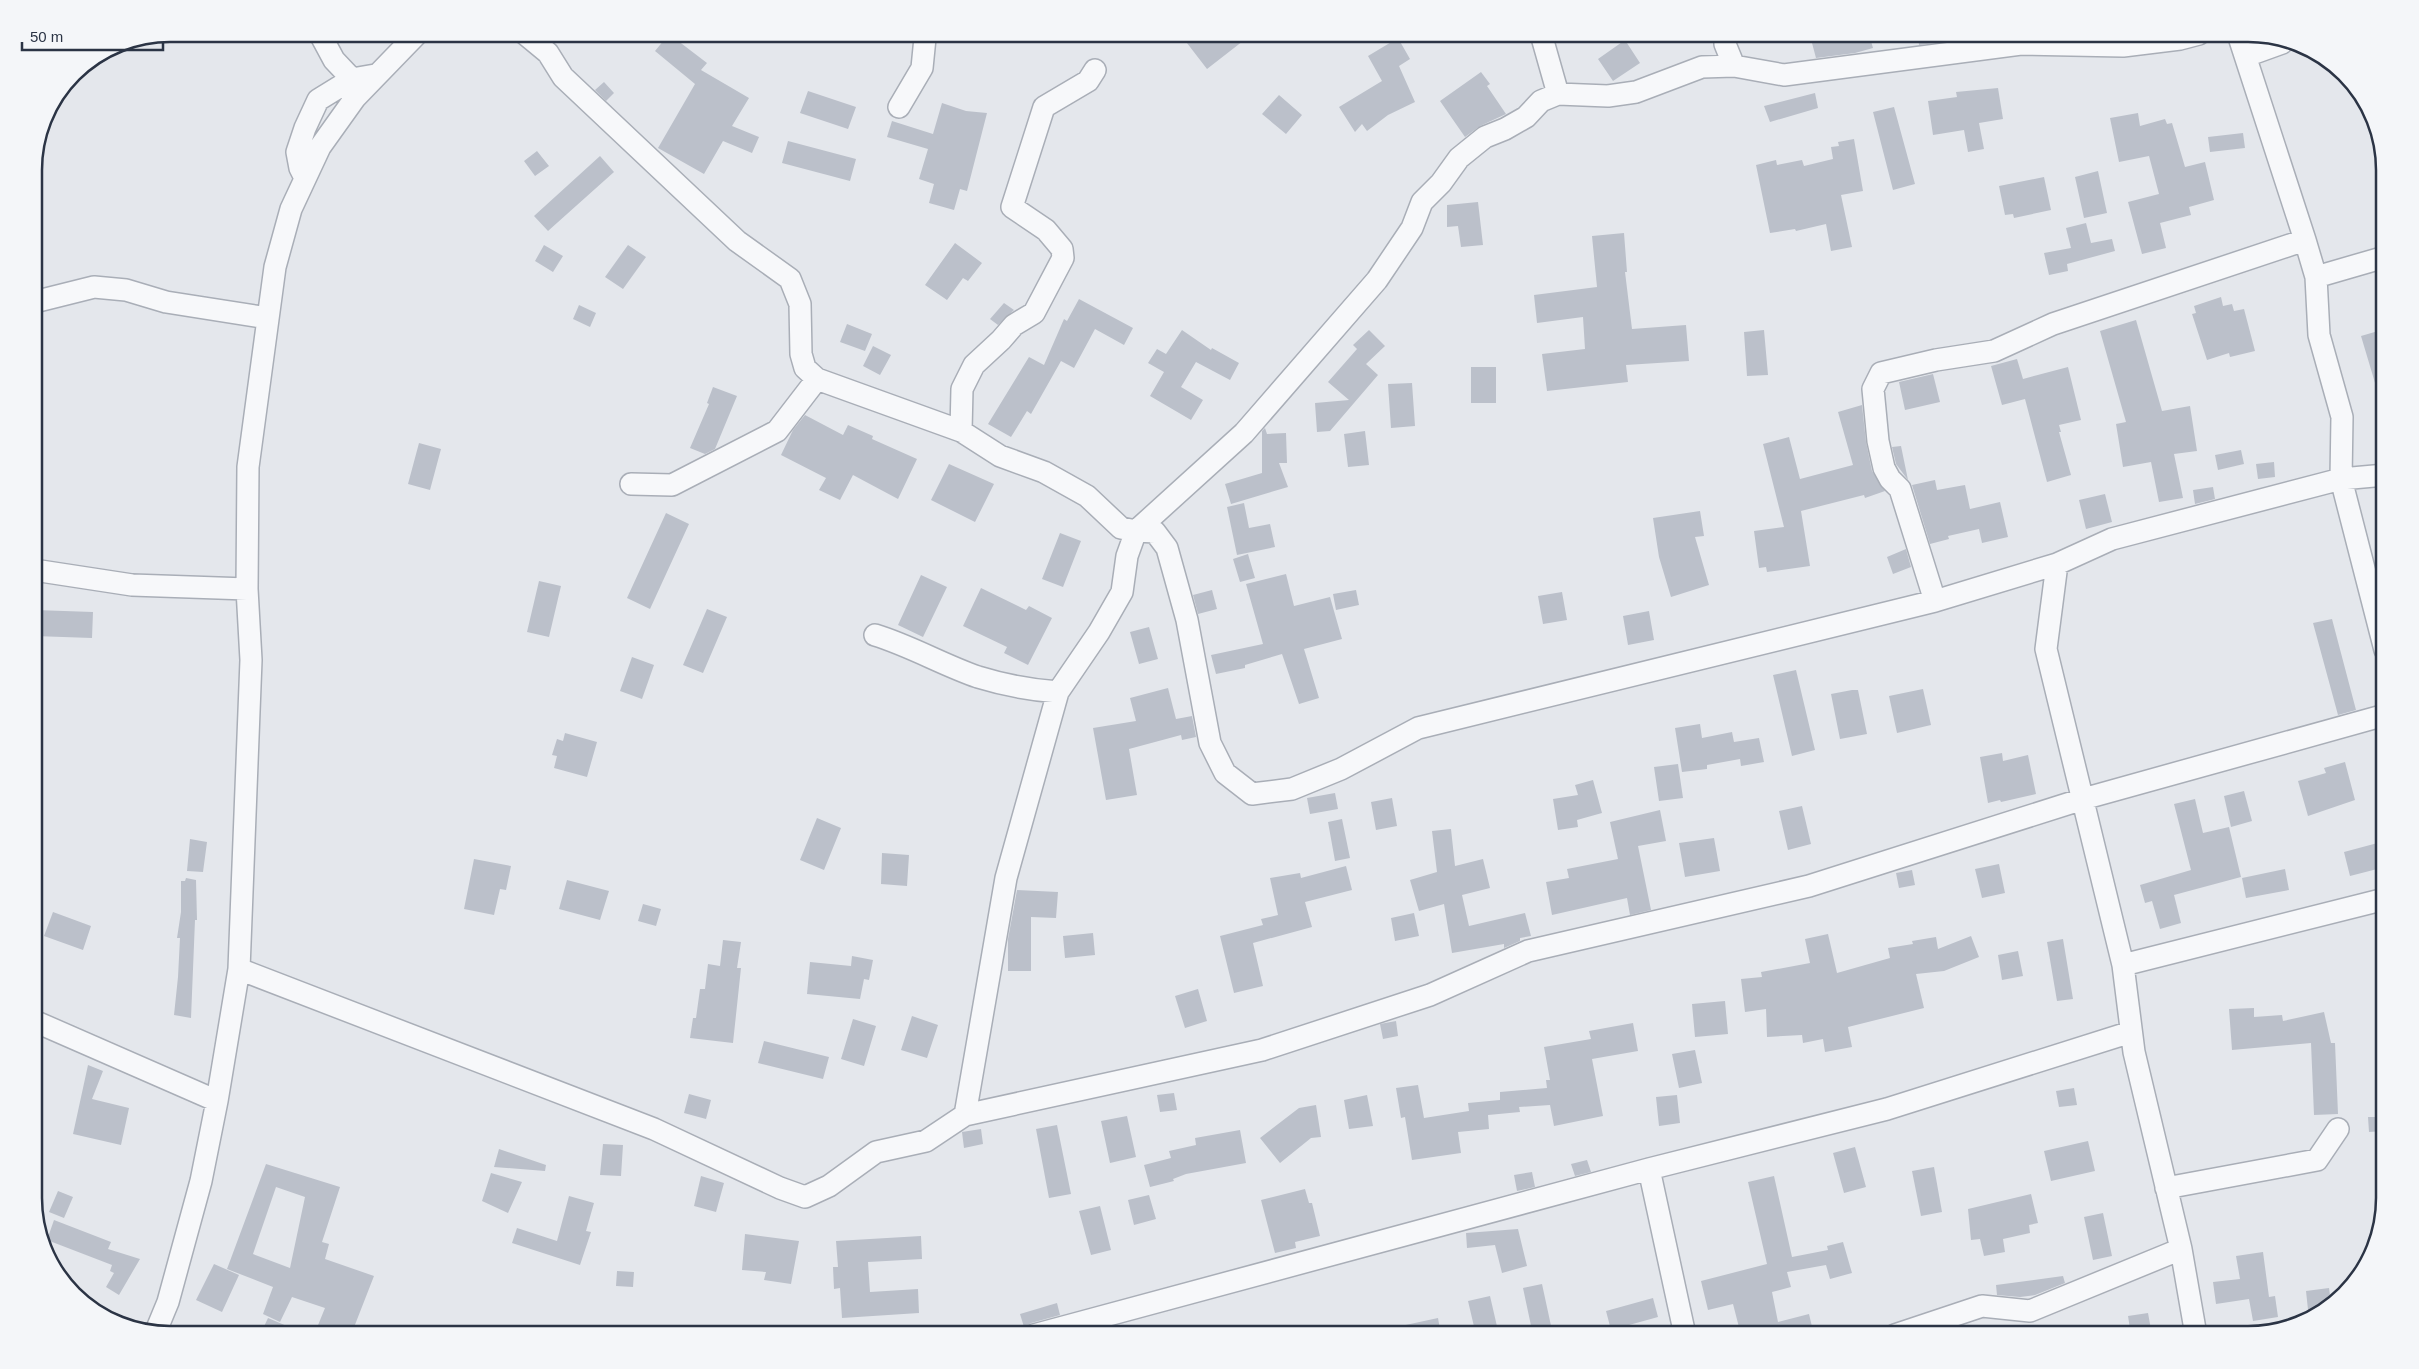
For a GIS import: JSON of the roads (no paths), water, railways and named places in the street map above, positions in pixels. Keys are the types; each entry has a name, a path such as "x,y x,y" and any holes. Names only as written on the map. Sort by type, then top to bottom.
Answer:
{"street":[{"path":"325,43 334,60 352,79"},
{"path":"158,1325 173,1283 200,1181 218,1101 239,969 247,805 251,660 247,589 248,467 275,267 291,209 320,147 356,98 375,76 409,43"},
{"path":"536,43 548,53 564,77 737,241 790,279 800,304 801,354 805,368 817,379 961,431 1000,456 1044,472 1087,496 1121,528 1155,532 1167,548 1187,620 1210,743 1225,773 1252,794 1292,789 1341,769 1418,728 1934,600 2056,564 2112,539 2341,478 2376,476"},
{"path":"899,106 922,68 924,43"},
{"path":"1544,43 1558,94"},
{"path":"1725,43 1734,66"},
{"path":"965,1115 1006,878 1058,692 1099,632 1122,592 1127,556 1136,531 1244,433 1365,295 1412,228 1422,202 1441,183 1459,158 1485,137 1505,129 1526,117 1541,100 1558,94 1608,96 1636,92 1702,67 1734,66 1758,72 1784,74 2021,44 2123,46 2147,43"},
{"path":"2241,43 2316,277 2319,336 2342,417 2341,478 2376,615"},
{"path":"2246,56 2274,46"},
{"path":"961,431 962,389 974,365 1014,326 1034,313 1063,258 1062,249 1046,230 1012,207 1044,108 1088,81 1094,70"},
{"path":"305,178 300,168 298,152 305,128 318,100 352,79 375,76"},
{"path":"1934,600 1900,489 1890,479 1884,468 1878,442 1873,389 1881,373 1936,360 1994,352 2053,324 2305,240"},
{"path":"2316,277 2376,260"},
{"path":"43,300 94,288 126,290 166,302 268,318"},
{"path":"631,484 672,485 777,431 817,379"},
{"path":"2056,564 2046,649 2123,965 2134,1052 2181,1249 2194,1326"},
{"path":"43,571 132,585 247,589"},
{"path":"875,635 904,644 978,677 1030,690 1058,692"},
{"path":"239,969 654,1129 780,1188 805,1197 830,1186 876,1152 926,1141 965,1115 1262,1050 1430,995 1528,952 1809,886 2083,799 2376,718"},
{"path":"2123,965 2376,901"},
{"path":"43,1025 218,1101"},
{"path":"1068,1326 1649,1170 1886,1109 2131,1032"},
{"path":"2166,1188 2317,1160 2338,1129"},
{"path":"1649,1170 1683,1326"},
{"path":"1922,1326 1982,1306 2030,1311 2181,1249"}]}
